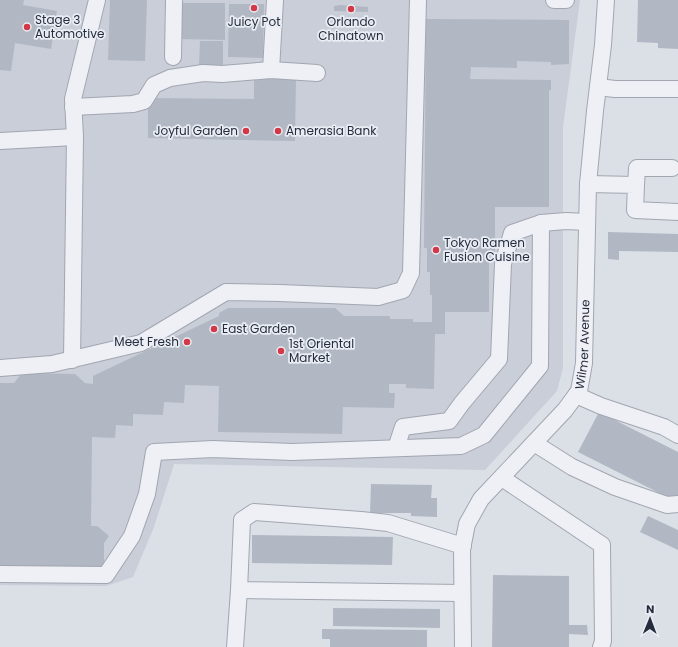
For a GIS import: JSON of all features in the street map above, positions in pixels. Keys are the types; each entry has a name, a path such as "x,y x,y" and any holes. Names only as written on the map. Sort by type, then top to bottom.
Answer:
{"street":[{"path":"72,360 75,137 73,99 97,0"},
{"path":"173,57 174,0"},
{"path":"271,70 274,0"},
{"path":"0,368 52,364 141,343 226,292 378,297 403,290 411,273 418,0"},
{"path":"554,0 566,0"},
{"name":"Wilmer Avenue","path":"463,647 462,546 467,524 482,499 565,410 579,391 584,363 588,184 603,45 606,0"},
{"path":"73,108 133,104 141,102 144,101 154,85 170,78 202,73 222,74 271,70 318,73"},
{"path":"598,87 678,88"},
{"path":"0,141 75,137"},
{"path":"672,168 637,168 635,210 678,212"},
{"path":"588,184 636,185"},
{"path":"396,448 403,427 449,421 462,403 500,359 503,264 512,233 541,223 566,221 587,222"},
{"path":"0,574 106,575 132,536 147,494 154,452 213,449 292,452 460,446 484,435 540,366 541,223"},
{"path":"576,395 601,406 664,427 678,435"},
{"path":"534,443 572,467 615,487 666,504 678,504"},
{"path":"502,478 602,545 603,641 601,647"},
{"path":"236,647 242,520 254,512 388,523 462,546"},
{"path":"239,590 462,593"}],"shaded area":[{"path":"0,0 580,0 563,127 563,368 557,391 485,470 174,464 154,527 133,577 106,586 0,585"}],"building":[{"name":"Stage 3 Automotive","path":"0,0 24,0 23,5 57,11 51,49 15,43 11,71 0,70"},
{"path":"110,0 147,0 145,61 108,60"},
{"path":"638,0 678,0 678,49 658,48 658,43 637,42"},
{"path":"179,3 225,3 225,40 178,39"},
{"path":"229,4 264,4 263,58 228,57"},
{"name":"Orlando Chinatown","path":"334,6 368,7 368,12 334,11"},
{"path":"426,19 569,20 569,64 551,65 551,62 517,61 517,68 471,67 470,79 551,80 551,90 549,90 549,207 495,207 495,254 489,254 489,312 445,312 445,334 435,334 434,389 406,388 406,384 389,384 389,393 395,393 394,408 343,407 342,434 218,432 219,386 185,385 184,403 164,402 163,415 133,414 133,426 116,425 115,438 92,437 91,526 97,526 109,536 104,543 104,570 0,569 0,383 14,383 22,373 75,374 85,383 93,384 93,376 219,316 219,313 228,308 335,308 344,316 390,316 390,319 413,319 413,322 432,322 430,272 427,272 427,248 424,248"},
{"path":"200,41 223,41 223,67 199,67"},
{"path":"254,75 296,76 295,141 148,138 148,98 254,99"},
{"path":"608,232 678,234 678,252 619,251 619,260 608,259"},
{"path":"599,412 678,452 678,495 675,501 578,452"},
{"path":"371,484 432,485 431,498 437,498 437,517 411,516 411,513 370,513"},
{"path":"648,516 678,530 678,550 640,532"},
{"path":"252,535 393,537 392,565 252,563"},
{"path":"493,575 569,576 569,625 587,625 588,635 569,634 569,647 492,647"},
{"path":"333,608 440,609 440,628 333,626"},
{"path":"322,629 427,630 427,647 330,647 330,639 322,639"}],"place":[{"name":"Juicy Pot","path":"254,8"},
{"name":"Orlando Chinatown","path":"351,9"},
{"name":"Stage 3 Automotive","path":"27,27"},
{"name":"Joyful Garden","path":"246,131"},
{"name":"Amerasia Bank","path":"278,131"},
{"name":"Tokyo Ramen Fusion Cuisine","path":"436,250"},
{"name":"East Garden","path":"214,329"},
{"name":"Meet Fresh","path":"187,342"},
{"name":"1st Oriental Market","path":"281,351"}]}
